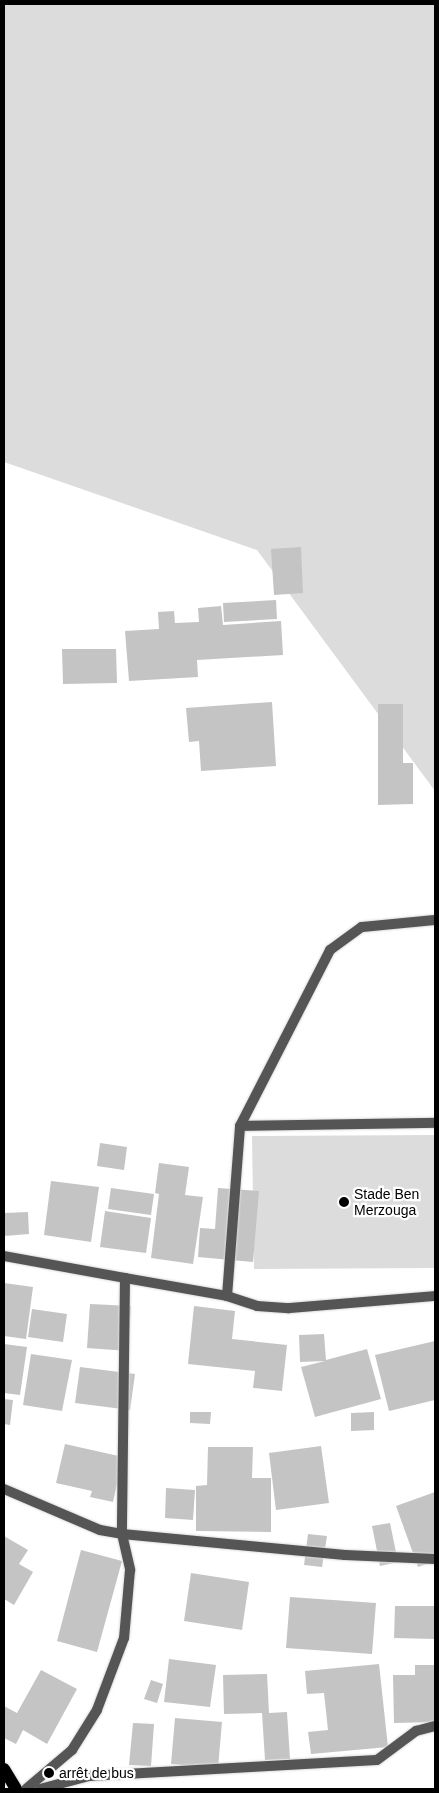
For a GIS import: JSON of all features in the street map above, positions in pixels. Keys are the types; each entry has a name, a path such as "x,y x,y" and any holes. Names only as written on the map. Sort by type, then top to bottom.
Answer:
{"main road":[{"path":"4,1769 16,1789"}],"street":[{"path":"227,1296 240,1126 330,950 362,927 435,920"},
{"path":"240,1126 435,1123"},
{"path":"4,1256 227,1296 257,1306 289,1308 435,1296"},
{"path":"26,1789 72,1750 97,1710 124,1638 130,1570 122,1534 125,1278"},
{"path":"4,1489 100,1530 122,1534 345,1555 435,1559"},
{"path":"40,1789 89,1776 377,1760 416,1731 435,1726"}],"shaded area":[{"path":"4,4 435,4 435,791 257,550 4,462"},
{"name":"Stade Ben Merzouga","path":"435,1135 435,1268 254,1269 252,1136"}],"building":[{"path":"301,547 303,593 274,595 271,549"},
{"path":"276,600 277,619 224,622 223,603"},
{"path":"221,606 223,625 281,621 283,655 197,660 198,677 129,681 125,631 159,629 158,612 174,611 175,623 199,622 198,608"},
{"path":"62,649 116,649 117,683 63,684"},
{"path":"272,702 276,766 201,771 199,741 189,742 186,708"},
{"path":"378,704 403,704 403,763 413,763 413,804 378,805"},
{"path":"100,1143 127,1147 124,1170 97,1166"},
{"path":"159,1163 189,1167 185,1195 203,1197 193,1264 151,1258 159,1194 155,1193"},
{"path":"51,1181 99,1187 91,1242 44,1235"},
{"path":"111,1188 154,1194 151,1215 108,1209"},
{"path":"218,1188 259,1191 253,1262 198,1257 200,1228 215,1229"},
{"path":"105,1211 151,1218 146,1253 100,1247"},
{"path":"28,1212 29,1234 4,1236 4,1213"},
{"path":"4,1283 33,1287 26,1339 4,1336"},
{"path":"90,1304 131,1306 128,1351 87,1348"},
{"path":"194,1306 235,1311 232,1339 287,1345 282,1391 253,1388 255,1371 188,1364"},
{"path":"32,1309 67,1314 63,1342 28,1337"},
{"path":"324,1334 326,1360 367,1349 381,1399 315,1417 301,1367 325,1361 300,1362 299,1335"},
{"path":"435,1341 435,1400 389,1411 375,1355"},
{"path":"4,1344 27,1347 20,1395 4,1393"},
{"path":"31,1354 72,1360 62,1411 23,1405"},
{"path":"80,1367 135,1374 130,1410 75,1403"},
{"path":"4,1399 13,1400 10,1425 4,1424"},
{"path":"190,1412 211,1412 210,1424 190,1423"},
{"path":"374,1412 374,1430 351,1431 351,1413"},
{"path":"65,1444 123,1457 113,1502 90,1497 92,1491 56,1483"},
{"path":"321,1446 329,1503 276,1510 269,1453"},
{"path":"208,1447 253,1447 252,1478 271,1478 271,1532 196,1531 196,1486 207,1485"},
{"path":"166,1488 195,1490 193,1520 165,1518"},
{"path":"435,1492 435,1561 418,1567 396,1506"},
{"path":"390,1523 398,1562 380,1566 372,1526"},
{"path":"308,1534 327,1536 322,1567 304,1565"},
{"path":"4,1536 28,1550 19,1564 33,1572 14,1605 4,1599"},
{"path":"81,1550 122,1561 97,1652 57,1641"},
{"path":"191,1573 249,1582 242,1630 184,1621"},
{"path":"290,1597 376,1603 372,1654 286,1648"},
{"path":"395,1606 435,1606 435,1639 394,1638"},
{"path":"169,1659 216,1665 210,1707 164,1702"},
{"path":"379,1664 388,1747 311,1754 308,1732 328,1730 324,1693 307,1694 305,1671"},
{"path":"415,1665 435,1665 435,1722 394,1723 393,1675 415,1675"},
{"path":"41,1670 77,1689 47,1744 23,1730 16,1744 4,1738 4,1706 17,1713"},
{"path":"267,1674 269,1713 287,1712 290,1759 265,1760 262,1713 224,1714 223,1675"},
{"path":"151,1680 163,1684 157,1703 144,1699"},
{"path":"175,1718 222,1722 218,1768 171,1764"},
{"path":"133,1723 154,1724 151,1766 129,1765"}],"place":[{"name":"Stade Ben Merzouga","path":"344,1202"},
{"name":"arrêt de bus","path":"49,1773"}]}
